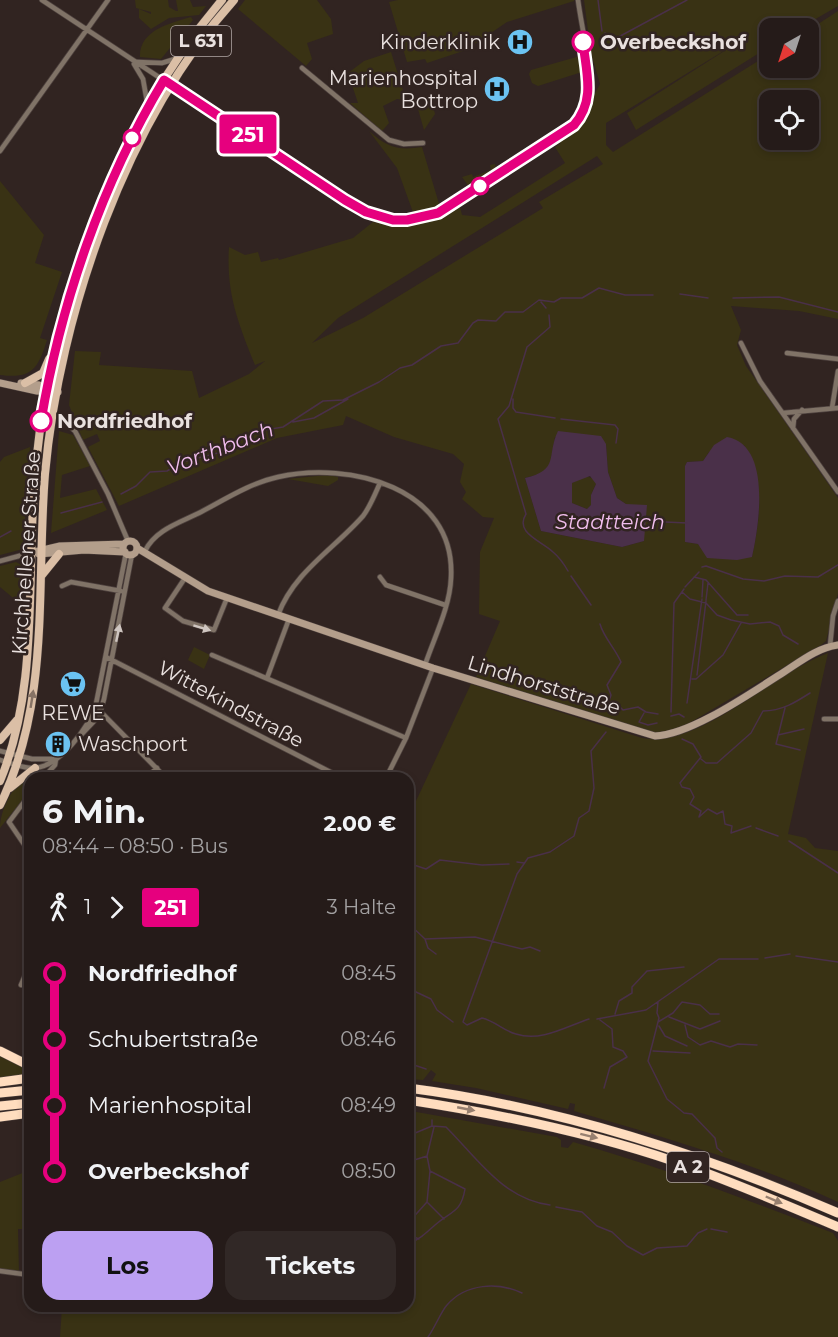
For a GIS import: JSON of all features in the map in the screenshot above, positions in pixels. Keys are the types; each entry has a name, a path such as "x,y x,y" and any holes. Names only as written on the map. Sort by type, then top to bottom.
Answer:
{"highway":[{"path":"0,1051 24,1063"},
{"path":"0,1082 24,1079"},
{"name":"A 2","path":"414,1089 496,1102 624,1133 710,1162 838,1213"},
{"path":"0,1094 24,1091"},
{"name":"A 2","path":"414,1101 522,1120 607,1141 719,1178 838,1227"},
{"path":"0,1106 24,1103"},
{"path":"0,1117 24,1114"}],"main road":[{"name":"Kirchhellener Straße","path":"0,781 19,716 28,639 34,482 55,351 75,281 95,226 148,107 178,58 222,0"},
{"name":"Kirchhellener Straße","path":"0,805 19,760 34,686 42,576 45,477 58,392 81,291 134,155 171,86 199,44 234,0"},
{"path":"25,383 43,373 50,355 55,351"},
{"path":"42,576 59,554"},
{"path":"0,740 19,716"},
{"path":"30,772 35,768"},
{"path":"7,791 24,777"}],"street":[{"path":"42,0 133,62 366,212 393,220 422,218 438,213 563,134 578,120 586,105 589,86 578,0"},
{"path":"0,151 108,0"},
{"path":"133,62 162,63 178,58"},
{"path":"133,62 143,79 148,107"},
{"path":"302,68 389,141 404,144 423,143"},
{"path":"741,343 760,381 838,492"},
{"path":"787,353 838,359"},
{"path":"783,413 803,409 835,408 838,370"},
{"path":"0,383 39,385 47,391"},
{"path":"0,383 32,390 58,392"},
{"path":"793,428 794,419 803,409"},
{"path":"6,759 19,760 35,768 56,759 81,735 98,710 113,659 126,592 128,549 108,494 75,431 69,426"},
{"path":"145,551 154,536 236,494 278,477 322,472 344,473 380,483 423,506 444,533 451,578 445,605 425,665"},
{"path":"278,615 284,598 303,575 365,513 380,483"},
{"path":"98,710 106,657 128,549"},
{"name":"Lindhorststraße","path":"30,553 128,549"},
{"name":"Lindhorststraße","path":"42,552 59,554 84,550 145,551 201,589 433,668 644,734 668,735 688,728 802,660 834,646"},
{"path":"0,561 30,553"},
{"path":"380,577 386,585 445,605"},
{"path":"185,578 165,608 183,621 214,630 227,598"},
{"path":"62,586 71,582 126,592"},
{"path":"834,646 833,616 838,601"},
{"path":"267,678 289,619"},
{"path":"212,655 406,738"},
{"name":"Wittekindstraße","path":"106,657 330,772"},
{"path":"389,772 406,738 433,668"},
{"path":"98,710 161,772"},
{"path":"824,718 838,720"},
{"path":"0,752 6,759 56,759"},
{"path":"49,772 55,765 56,759"},
{"path":"153,772 157,768"},
{"path":"24,801 9,818 10,825 24,845"},
{"path":"21,985 24,978"},
{"path":"0,1271 24,1274"}],"shaded area":[{"path":"135,0 168,0 169,7 176,11 178,11 176,0 190,0 193,7 206,6 199,15 169,18 151,29 139,18 139,9 151,14 151,12 136,8"},
{"path":"245,0 317,0 331,19 333,34 307,43 312,59 306,66 238,9"},
{"path":"398,0 574,1 507,22 466,50 427,63 425,59 407,62 389,2"},
{"path":"584,0 838,0 838,6 817,18 759,18 759,53 636,130 627,113 748,36 606,123 606,145 613,152 759,60 759,78 819,78 819,23 838,11 838,319 799,311 731,306 741,330 737,345 746,366 838,498 838,593 826,641 677,730 655,733 476,677 500,621 479,614 480,552 494,518 483,517 462,499 466,492 460,482 464,464 453,454 394,437 346,416 343,425 277,438 119,506 88,447 100,441 97,434 83,440 69,405 75,351 101,352 99,365 192,371 199,398 249,374 265,361 255,365 234,308 229,279 229,247 245,255 258,252 261,262 278,258 279,260 353,238 373,222 396,225 418,224 460,207 462,215 480,217 565,163 555,147 561,143 554,145 579,123 600,84 591,53","holes":["597,156 603,164 539,202 543,208 363,318 312,343 338,318","555,437 606,444 608,472 617,498 626,504 644,541 622,547 541,531 525,478 540,474 550,466","744,445 756,472 758,486 759,514 752,557 704,550 698,544 685,542 685,466 687,462 703,461 709,452"]},
{"path":"191,17 193,20 161,59 140,57 141,48 150,34 166,25"},
{"path":"391,52 406,100 397,99 383,106 389,123 382,131 350,103 358,103 348,73 364,61"},
{"path":"580,56 582,72 538,86 532,83 529,74 531,70"},
{"path":"427,103 433,106 435,114 424,130 418,109"},
{"path":"369,131 387,144 399,148 422,147 440,207 414,215 397,168"},
{"path":"495,164 497,171 470,188 462,177 472,174 473,177 491,170 490,165"},
{"name":"Nordfriedhof","path":"0,181 44,235 35,263 62,272 40,338 47,340 37,365 27,373 11,376 0,375"},
{"path":"59,431 73,435 90,466 62,475 60,498 96,489 107,510 51,533"},
{"path":"30,447 23,549 0,555 0,462 4,457"},
{"path":"327,475 338,477 338,480 328,486 288,479"},
{"path":"585,476 595,479 596,484 591,495 591,505 587,509 572,503 572,483"},
{"path":"16,562 23,566 21,623 18,623 18,602 0,587 0,566"},
{"path":"194,647 210,655 204,669 188,660"},
{"path":"828,653 788,834 806,838 815,848 838,851 838,1202 741,1163 574,1111 575,1104 570,1103 568,1109 476,1088 432,1081 436,1074 431,1070 423,1080 414,1079 414,805 471,684 642,738 665,738 688,732 712,721 806,663"},
{"path":"24,778 24,798 0,828 7,801"},
{"path":"23,991 24,1025 22,1025"},
{"path":"0,1054 24,1066 24,1076 0,1079"},
{"path":"414,1112 557,1137 561,1140 561,1147 568,1148 573,1142 639,1162 833,1233 838,1241 838,1337 60,1337 62,1312 414,1312"},
{"path":"24,1172 24,1229 18,1229 19,1273 0,1268 0,1182"}],"water":[{"name":"Stadtteich","path":"558,431 601,436 606,444 608,472 617,498 626,504 647,505 644,541 622,547 541,531 525,478 536,475 548,466","holes":["590,476 596,484 591,495 591,505 587,509 572,503 572,483"]},
{"name":"Stadtteich","path":"727,437 741,443 751,455 757,470 759,488 759,508 752,557 737,560 707,558 698,544 685,542 685,466 687,462 703,461 714,445"}],"waterway":[{"path":"598,0 602,31"},
{"path":"605,33 611,41 687,0"},
{"name":"Vorthbach","path":"121,494 136,486 150,472 167,471 182,462 218,453 254,432 283,427 323,401 343,400 379,382 400,368 412,365 441,346 458,343 473,323 478,320 496,321 505,312 523,312 539,300 554,302 561,298 582,298 599,288 625,295 653,295"},
{"name":"Vorthbach","path":"680,294 708,298"},
{"name":"Vorthbach","path":"733,298 779,297 838,312"},
{"path":"541,302 546,308"},
{"path":"549,315 550,327 527,347 509,406 498,419 526,514 523,521 526,531 555,554 568,571"},
{"name":"Vorthbach","path":"293,422 314,418 348,399"},
{"path":"513,399 513,408 516,412 555,418"},
{"path":"561,419 615,425 618,429 616,443"},
{"name":"Vorthbach","path":"61,513 102,502"},
{"path":"644,521 687,523"},
{"name":"Vorthbach","path":"0,537 11,531"},
{"path":"702,567 706,566 743,579 764,581 785,576 818,577 838,565"},
{"path":"685,587 699,572"},
{"path":"571,576 591,605"},
{"path":"694,577 706,580 737,615 748,615"},
{"path":"702,597 703,580"},
{"path":"706,600 708,583"},
{"path":"671,712 674,603 684,589"},
{"path":"682,592 690,599 706,603 717,615 731,620 750,624 770,622 779,626 783,635 798,644"},
{"path":"687,703 702,599"},
{"path":"697,675 706,601"},
{"path":"692,679 696,679 723,655 741,623"},
{"path":"600,624 621,662 607,685 611,695 607,707 613,710 619,706 623,710 638,707 646,712 658,714"},
{"path":"701,759 706,763 717,763 751,733 763,711 783,708 810,693"},
{"path":"785,708 776,744 800,750"},
{"path":"644,713 639,722 648,725 657,723"},
{"path":"671,716 679,714 684,717"},
{"path":"778,735 804,729"},
{"path":"589,1019 535,1036 512,1033 482,1018 467,1025 463,1022 517,874 528,858 550,852 574,836 579,818 589,811 594,788 591,751 606,732"},
{"path":"682,739 693,744 701,757 680,783 682,787 690,789 694,797 690,804 701,811 699,817 708,809 717,814 723,811 725,824 732,826 731,833 751,826"},
{"path":"756,828 778,836"},
{"path":"789,841 838,873"},
{"path":"414,865 426,869 440,860 482,865 509,864"},
{"path":"517,862 524,863"},
{"path":"414,929 425,939 475,937 522,949 530,947 540,951"},
{"path":"425,939 428,948 436,954"},
{"path":"765,958 790,954"},
{"path":"796,956 838,962"},
{"path":"597,1019 646,1010 719,959 758,959"},
{"path":"615,1014 619,1001 632,993 632,987 647,971 684,967"},
{"path":"414,989 431,999 437,1010 453,1022"},
{"path":"658,1002 659,1018 648,1061 667,1099 684,1113 692,1114 715,1138 717,1148 722,1152"},
{"path":"658,1022 673,1013 682,1002 700,1005 710,1014 719,1014"},
{"path":"669,1017 700,1029 720,1021"},
{"path":"600,1020 612,1029 613,1047 623,1051 627,1057 610,1067 604,1088"},
{"path":"685,1025 688,1037 700,1045 711,1041 730,1047 738,1044 757,1045"},
{"path":"659,1026 665,1036 687,1046"},
{"path":"653,1051 690,1053"},
{"path":"414,1065 426,1069"},
{"path":"432,1120 432,1126 446,1127 492,1176 505,1186 518,1195 550,1205"},
{"path":"414,1134 432,1126"},
{"path":"414,1241 458,1207 465,1189 430,1171 427,1156 434,1127"},
{"path":"414,1160 427,1156"},
{"path":"414,1216 427,1202 430,1171"},
{"path":"428,1203 444,1219"},
{"path":"556,1207 582,1212 597,1226 612,1232 627,1246 643,1255 657,1248 687,1246 698,1233 707,1229"},
{"path":"711,1229 727,1232"},
{"path":"414,1237 419,1239"},
{"path":"428,1337 445,1307 463,1292 493,1286 522,1293"}],"bus line":[{"name":"251","path":"41,421 55,351 80,265 107,194 131,140 164,80 345,200 379,217 407,220 438,213 574,125 583,113 589,96 583,42"}],"place":[{"name":"Kinderklinik","path":"520,42"},
{"name":"Overbeckshof","path":"583,42"},
{"name":"Marienhospital Bottrop","path":"497,89"},
{"name":"Nordfriedhof","path":"41,421"},
{"name":"REWE","path":"73,684"},
{"name":"Waschport","path":"58,744"}]}
